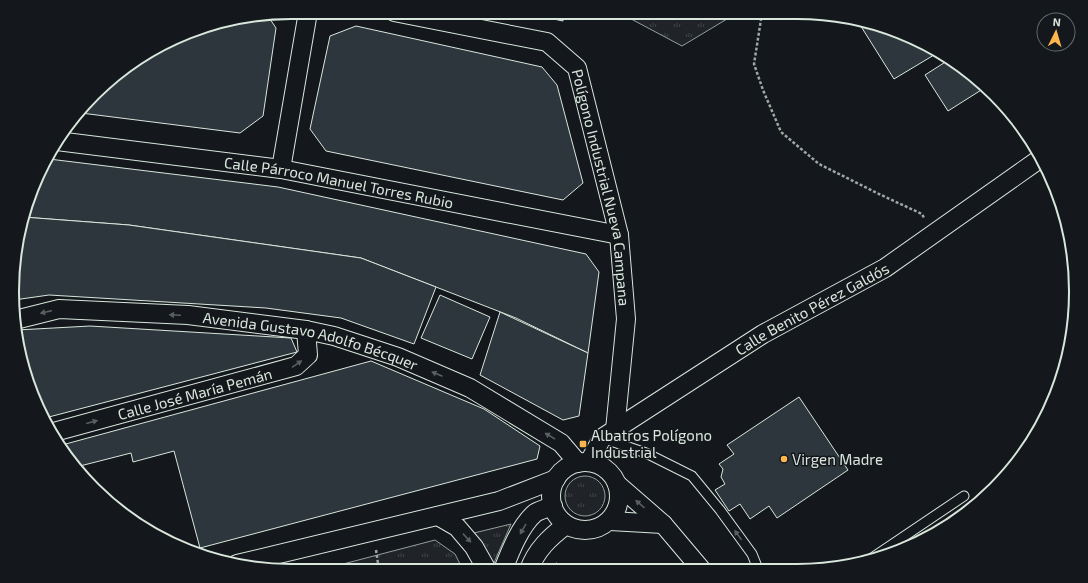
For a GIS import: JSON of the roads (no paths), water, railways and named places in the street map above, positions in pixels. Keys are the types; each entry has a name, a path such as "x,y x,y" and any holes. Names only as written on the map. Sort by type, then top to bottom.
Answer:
{"street":[{"path":"281,169 307,19"},
{"name":"Polígono Industrial Nueva Campana","path":"430,19 547,42 578,68 619,235 626,319 608,434"},
{"name":"Calle Párroco Manuel Torres Rubio","path":"64,142 281,169 619,235"},
{"name":"Calle Benito Pérez Galdós","path":"583,463 608,434 763,334 885,268 1036,162"},
{"name":"Avenida Gustavo Adolfo Bécquer","path":"21,319 59,309 188,315 306,330 334,336 398,358 470,388 561,443 583,463"},
{"name":"Calle José María Pemán","path":"58,431 296,366 308,355 306,330"},
{"path":"583,463 599,465 608,471 615,479 619,489 620,500 617,511 610,521 600,527 589,530 577,530 566,525 558,517 552,503 551,494 559,474 568,467 583,463"},
{"path":"250,561 499,501 556,479"},
{"path":"617,484 664,524 697,564"},
{"path":"499,501 552,503"},
{"path":"506,564 527,522 536,512 552,503"},
{"path":"438,516 457,528 474,547 484,564"},
{"path":"610,521 664,524"},
{"path":"531,564 533,558 552,535 566,525"}],"lane":[{"path":"608,434 692,476 720,510 752,554 756,564"},
{"path":"884,550 964,496"}],"place":[{"name":"Albatros Polígono Industrial","path":"583,444"},
{"name":"Virgen Madre","path":"784,459"}]}
